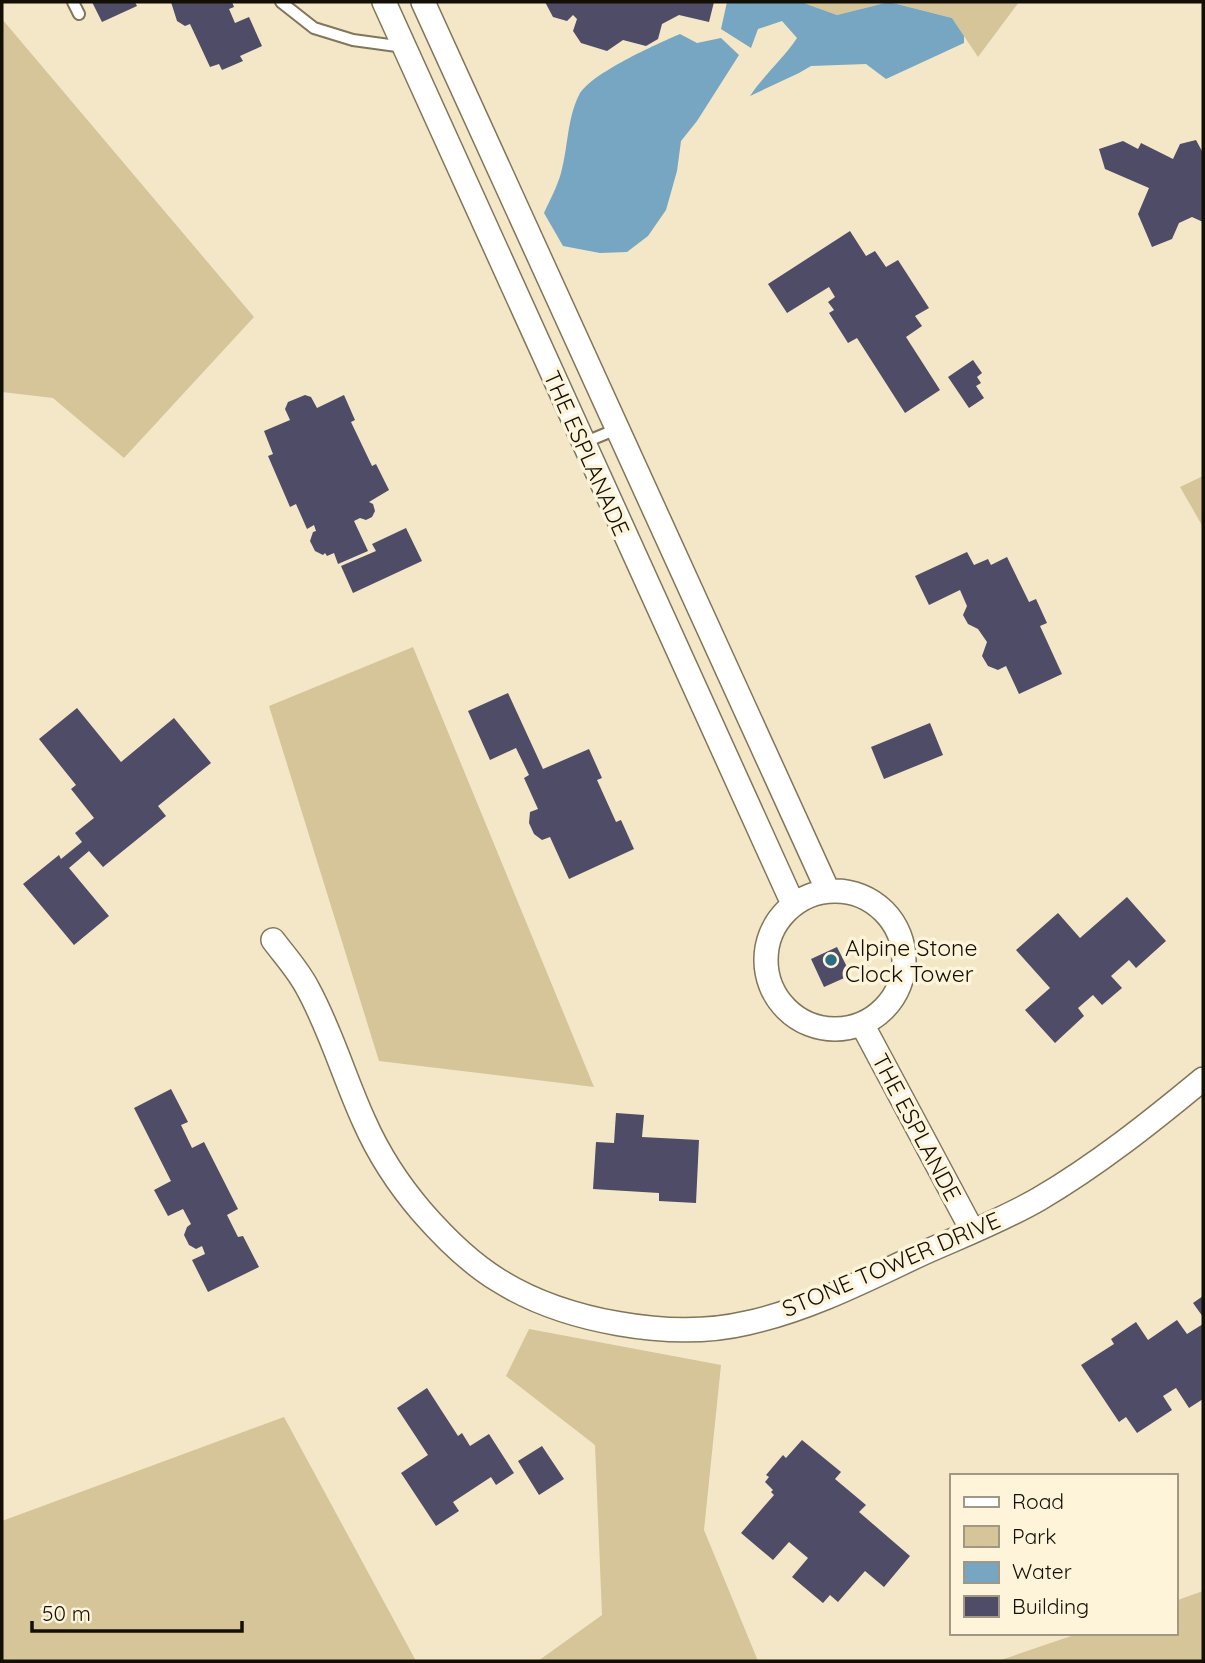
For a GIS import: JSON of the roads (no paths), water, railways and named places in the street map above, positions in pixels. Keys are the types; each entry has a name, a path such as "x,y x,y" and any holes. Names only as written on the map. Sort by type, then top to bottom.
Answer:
{"street":[{"name":"THE ESPLANADE","path":"384,2 793,904"},
{"name":"THE ESPLANADE","path":"423,2 828,891"},
{"path":"828,891 850,892 870,900 887,914 899,932 904,954 902,976 894,996 880,1013 862,1024 840,1029 818,1027 797,1018 780,1003 769,984 765,962 768,940 777,920 793,904 810,895 828,891"},
{"name":"STONE TOWER DRIVE","path":"273,940 307,986 329,1033 364,1122 389,1170 423,1214 497,1279 534,1298 588,1318 640,1327 693,1329 745,1324 807,1305 1037,1200 1110,1153 1203,1079"},
{"name":"THE ESPLANDE","path":"862,1024 972,1230"}],"lane":[{"path":"73,2 79,14"},
{"path":"281,2 314,28 353,40 404,47"},
{"path":"583,443 617,429"}],"water":[{"path":"727,2 801,2 837,15 889,2 952,18 964,36 964,43 886,79 866,64 811,66 750,96 797,38 782,21 758,29 751,48 721,29"},
{"path":"680,34 697,43 721,38 739,55 681,141 677,171 666,210 648,236 627,252 600,253 563,246 544,213 561,173 572,114 579,95 586,86 610,69"}],"place":[{"name":"Alpine Stone Clock Tower","path":"831,960"}]}
